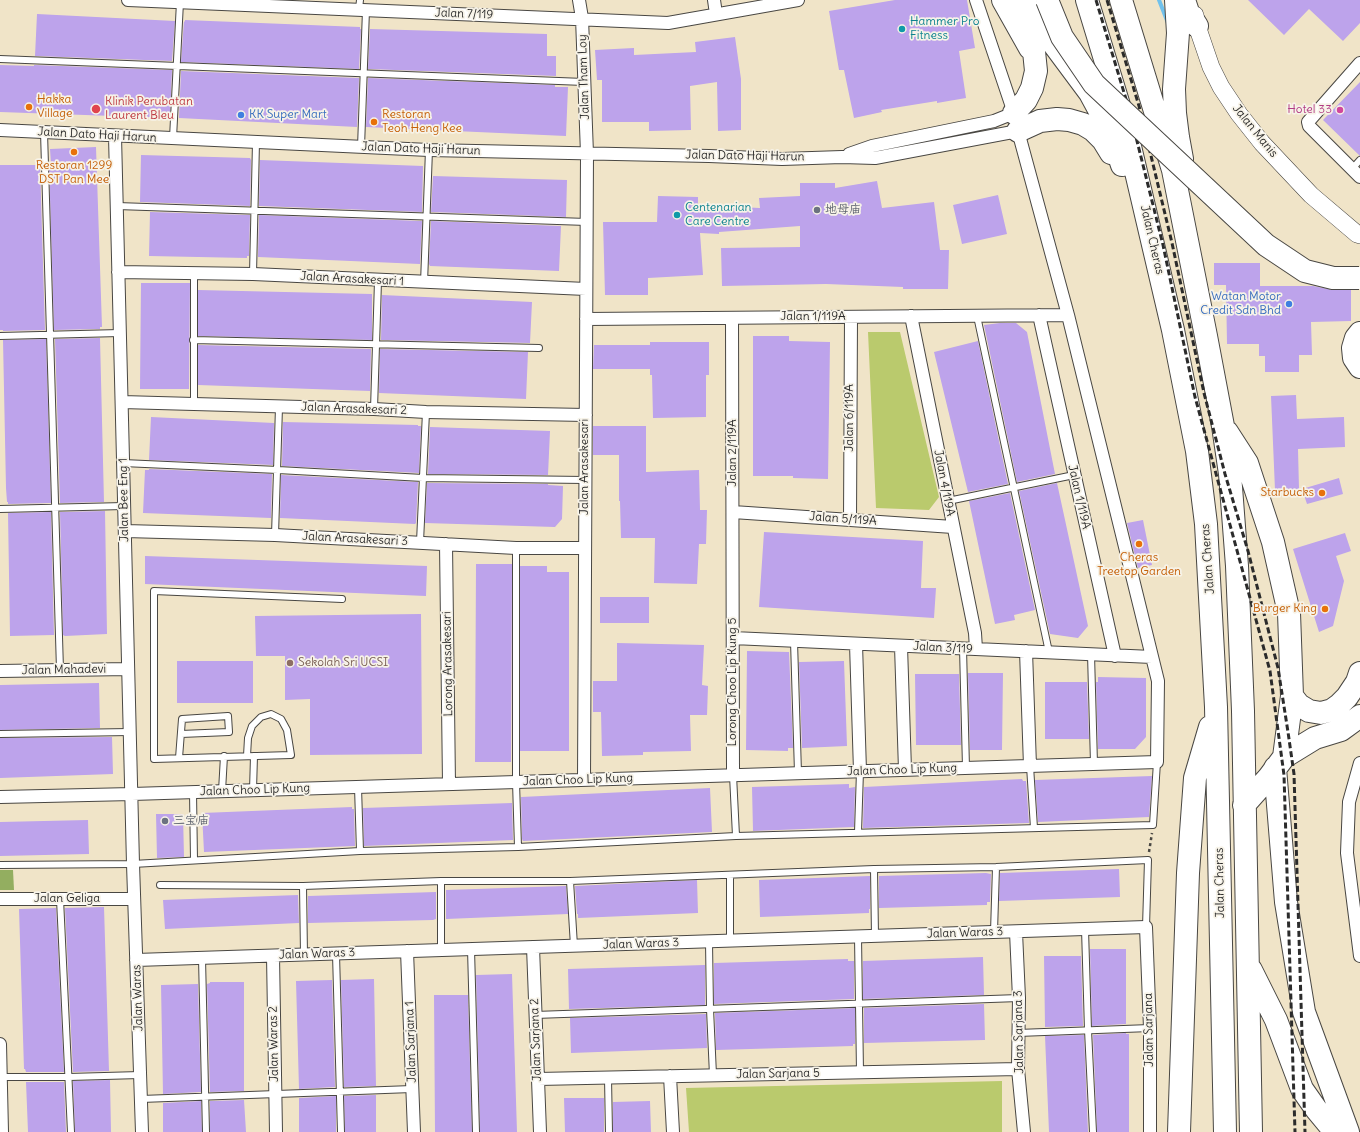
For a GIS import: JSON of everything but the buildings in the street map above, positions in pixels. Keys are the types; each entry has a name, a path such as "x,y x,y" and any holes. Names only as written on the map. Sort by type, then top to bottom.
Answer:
{"highway":[{"path":"1003,0 1035,56"},
{"name":"Jalan Cheras","path":"1087,0 1126,125 1148,227 1173,330 1198,451 1206,524 1216,706 1225,1132"},
{"path":"1121,0 1173,170 1223,426 1230,474 1237,566 1243,711 1251,1132"},
{"path":"1176,0 1178,33 1174,89 1178,137 1189,191 1185,227"},
{"path":"1184,0 1188,12 1197,26"},
{"path":"1033,4 1036,72 1032,88 1016,122 1057,119 1069,120 1083,124 1093,130 1103,140 1126,178"},
{"path":"1033,4 1090,93 1110,130 1126,178 1148,227"},
{"path":"1033,4 1062,37 1094,84 1266,245 1305,271 1332,278 1359,278"},
{"path":"1360,333 1356,338 1353,348 1354,358 1360,367"},
{"path":"1223,426 1247,463 1273,542 1289,613 1292,696 1280,762 1281,834 1286,902 1304,1012 1348,1132"},
{"path":"1292,696 1299,705 1309,711 1321,713 1332,710 1347,697 1357,682 1360,673"},
{"path":"1179,1132 1188,873 1195,778 1216,706"},
{"path":"1244,805 1280,762 1315,738 1341,730 1360,716"},
{"path":"1244,805 1281,834"},
{"path":"1248,966 1276,1020 1302,1089 1335,1132"},
{"path":"1220,1132 1225,1110"}],"street":[{"name":"Jalan 7/119","path":"128,0 362,6 668,23 798,0"},
{"name":"Jalan Tham Loy","path":"579,0 582,18 587,154"},
{"path":"714,0 716,14"},
{"path":"976,0 1016,122 1068,315 1158,681 1157,762"},
{"name":"Jalan Manis","path":"1192,0 1197,26 1211,67 1221,87 1244,120 1262,143 1311,195 1360,235"},
{"path":"1357,169 1309,126 1308,122 1360,63"},
{"name":"Jalan Dato Haji Harun","path":"842,157 872,146 994,121 1016,122"},
{"name":"Jalan Dato Haji Harun","path":"0,130 429,150 782,159 842,157 875,158 1016,122"},
{"name":"Jalan Bee Eng 1","path":"115,136 133,864"},
{"name":"Jalan Arasakesari","path":"584,780 587,154"},
{"name":"Jalan Arasakesari 1","path":"118,272 253,274 378,281 586,289"},
{"name":"Jalan 1/119A","path":"1039,315 1115,656"},
{"name":"Jalan 1/119A","path":"586,319 1068,315"},
{"name":"Jalan 4/119A","path":"911,316 975,633 976,649"},
{"name":"Jalan 6/119A","path":"850,520 851,317"},
{"name":"Jalan 2/119A","path":"732,318 732,589"},
{"name":"Jalan Arasakesari 2","path":"122,402 279,407 374,408 426,412 586,415"},
{"name":"Jalan 5/119A","path":"733,512 953,527"},
{"name":"Jalan Arasakesari 3","path":"125,531 275,535 516,548 585,548"},
{"name":"Lorong Arasakesari","path":"446,544 449,784"},
{"name":"Lorong Choo Lip Kung 5","path":"732,589 733,775"},
{"name":"Jalan 3/119","path":"733,638 1152,657"},
{"path":"856,644 860,772"},
{"path":"901,646 905,770"},
{"path":"1026,651 1030,766"},
{"name":"Jalan Mahadevi","path":"0,671 128,669"},
{"name":"Jalan Choo Lip Kung","path":"0,797 222,792 1157,762"},
{"path":"1360,763 1349,802 1347,853 1360,956"},
{"name":"Jalan Waras","path":"133,864 142,1132"},
{"name":"Jalan Geliga","path":"0,899 134,899"},
{"name":"Jalan Waras 3","path":"136,960 1146,927"},
{"name":"Jalan Sarjana","path":"1146,927 1150,1028 1150,1132"},
{"name":"Jalan Sarjana 3","path":"1016,932 1019,998 1018,1069 1024,1132"},
{"name":"Jalan Sarjana 2","path":"533,947 540,1132"},
{"name":"Jalan Sarjana 1","path":"408,951 414,1132"},
{"name":"Jalan Waras 2","path":"273,956 276,1132"},
{"path":"0,1044 2,1132"},
{"name":"Jalan Sarjana 5","path":"538,1079 1018,1069"},
{"path":"670,1076 673,1132"}],"lane":[{"path":"174,1 177,66 174,138"},
{"path":"361,147 364,73 362,6"},
{"path":"0,59 584,82"},
{"path":"44,132 60,670"},
{"path":"253,274 256,142"},
{"path":"424,283 429,150"},
{"path":"117,206 587,222"},
{"path":"194,274 194,404"},
{"path":"374,408 378,281"},
{"path":"977,316 1049,652"},
{"path":"0,336 120,333"},
{"path":"193,340 539,348"},
{"path":"275,535 279,407"},
{"path":"420,542 426,412"},
{"path":"123,463 423,478 585,480"},
{"path":"948,501 1074,475"},
{"path":"0,509 124,506"},
{"path":"516,548 516,782 518,847"},
{"path":"247,756 248,738 252,726 261,716 271,714 281,719 287,730 291,755 154,759 154,591 342,599"},
{"path":"794,641 798,773"},
{"path":"963,648 966,768"},
{"path":"1091,654 1094,764"},
{"path":"179,758 182,719 228,716 229,732 181,734"},
{"path":"0,734 130,732"},
{"path":"222,792 224,756"},
{"path":"254,756 254,790"},
{"path":"0,865 133,864 360,851 518,847 736,836 1153,825 1157,762"},
{"path":"1030,766 1034,828"},
{"path":"858,832 860,772"},
{"path":"733,775 736,836"},
{"path":"358,787 360,851"},
{"path":"193,792 194,860"},
{"path":"160,886 303,886 441,881 570,881 874,869 996,867 1148,860 1146,927"},
{"path":"994,932 996,867"},
{"path":"874,869 875,936"},
{"path":"730,875 730,941"},
{"path":"441,881 441,950"},
{"path":"570,881 574,946"},
{"path":"303,886 304,955"},
{"path":"60,899 71,1132"},
{"path":"1085,929 1093,1132"},
{"path":"858,937 860,1072"},
{"path":"709,942 713,1076"},
{"path":"471,949 476,1132"},
{"path":"336,954 341,1132"},
{"path":"202,958 206,1132"},
{"path":"535,1014 1019,998"},
{"path":"1018,1033 1150,1028"},
{"path":"0,1078 140,1075"},
{"path":"608,1078 609,1132"},
{"path":"141,1099 412,1090"}],"path":[{"path":"1148,860 1153,825"}],"green space":[{"path":"868,332 900,332 939,497 929,510 876,508"},
{"path":"0,870 13,870 14,890 0,890"},
{"path":"1002,1081 1002,1132 689,1132 686,1088"}],"waterway":[{"path":"1159,0 1168,23"}],"railway":[{"path":"1096,0 1129,109 1163,245 1195,397 1270,671 1284,775 1295,1132"},
{"path":"1107,0 1139,106 1172,243 1204,393 1225,474 1248,551 1278,668 1294,774 1305,1132"}],"place":[{"name":"Hammer Pro Fitness","path":"902,29"},
{"name":"Hakka Village","path":"29,107"},
{"name":"Klinik Perubatan Laurent Bleu","path":"96,109"},
{"name":"Hotel 33","path":"1340,110"},
{"name":"KK Super Mart","path":"241,115"},
{"name":"Restoran Teoh Heng Kee","path":"374,122"},
{"name":"Restoran 1299 DST Pan Mee","path":"74,152"},
{"name":"地母庙","path":"817,210"},
{"name":"Centenarian Care Centre","path":"677,215"},
{"name":"Watan Motor Credit Sdn Bhd","path":"1289,304"},
{"name":"Starbucks","path":"1322,493"},
{"name":"Cheras Treetop Garden","path":"1139,544"},
{"name":"Burger King","path":"1325,609"},
{"name":"Sekolah Sri UCSI","path":"290,663"},
{"name":"三宝庙","path":"165,821"}]}
